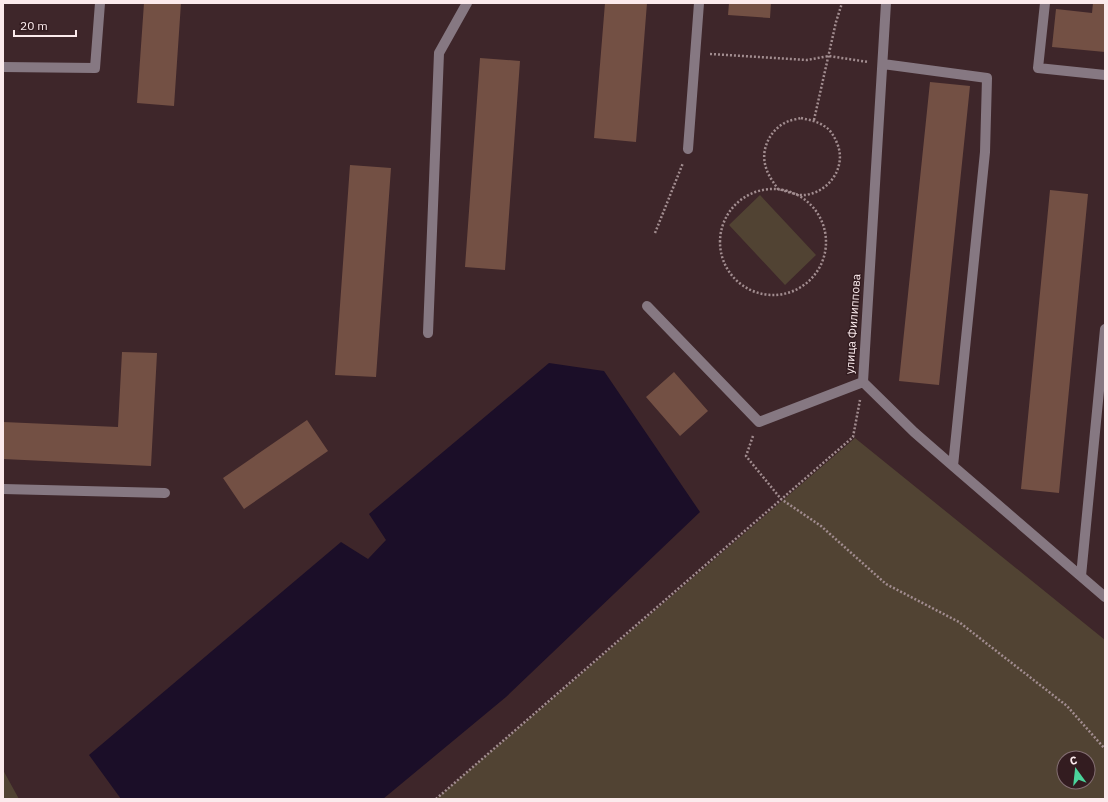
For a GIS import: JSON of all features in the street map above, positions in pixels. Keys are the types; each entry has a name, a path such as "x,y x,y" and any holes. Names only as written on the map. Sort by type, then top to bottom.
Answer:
{"street":[{"path":"3,67 95,68 100,3"},
{"path":"428,332 439,53 467,3"},
{"path":"688,149 699,3"},
{"name":"улица Филиппова","path":"886,3 863,382 914,432 1105,597"},
{"path":"1045,3 1038,68 1105,74"},
{"path":"883,64 987,78 985,152 953,466"},
{"path":"647,306 759,422 863,382"},
{"path":"1081,576 1105,329"},
{"path":"3,488 165,493"}],"path":[{"path":"814,120 836,22 842,3"},
{"path":"695,53 807,60 829,56 883,64"},
{"path":"778,189 770,177 765,164 764,151 769,139 777,128 788,121 801,118 814,120 826,126 834,136 840,148 840,162 836,174 828,185 817,192 804,195 795,194"},
{"path":"655,233 688,149"},
{"path":"778,189 795,194 810,204 821,218 826,234 826,252 820,269 809,282 799,289 794,292 777,296 759,294 743,287 730,275 722,259 720,242 722,224 731,209 744,197 761,190 778,189"},
{"path":"436,799 853,436 863,382"},
{"path":"759,422 746,456 781,499 821,526 886,584 959,622 1067,706 1105,749"}],"shaded area":[{"path":"760,195 816,255 785,285 729,225"},
{"path":"549,363 604,371 700,512 506,697 383,799 121,799 89,755 341,542 368,559 386,540 369,514"},
{"path":"855,438 1105,640 1105,799 436,799"},
{"path":"3,770 19,799 3,799"}],"building":[{"path":"144,3 181,3 174,106 137,103"},
{"path":"605,3 647,3 636,142 594,138"},
{"path":"729,3 771,3 770,18 728,15"},
{"path":"1093,3 1105,3 1105,52 1052,47 1056,9 1092,13"},
{"path":"480,58 520,61 505,270 465,267"},
{"path":"930,82 970,86 939,385 899,381"},
{"path":"350,165 391,168 376,377 335,375"},
{"path":"1050,190 1088,194 1059,493 1021,489"},
{"path":"122,352 157,353 151,466 3,459 3,422 118,427"},
{"path":"674,372 708,411 680,436 646,397"},
{"path":"307,420 328,451 244,509 223,478"}]}
